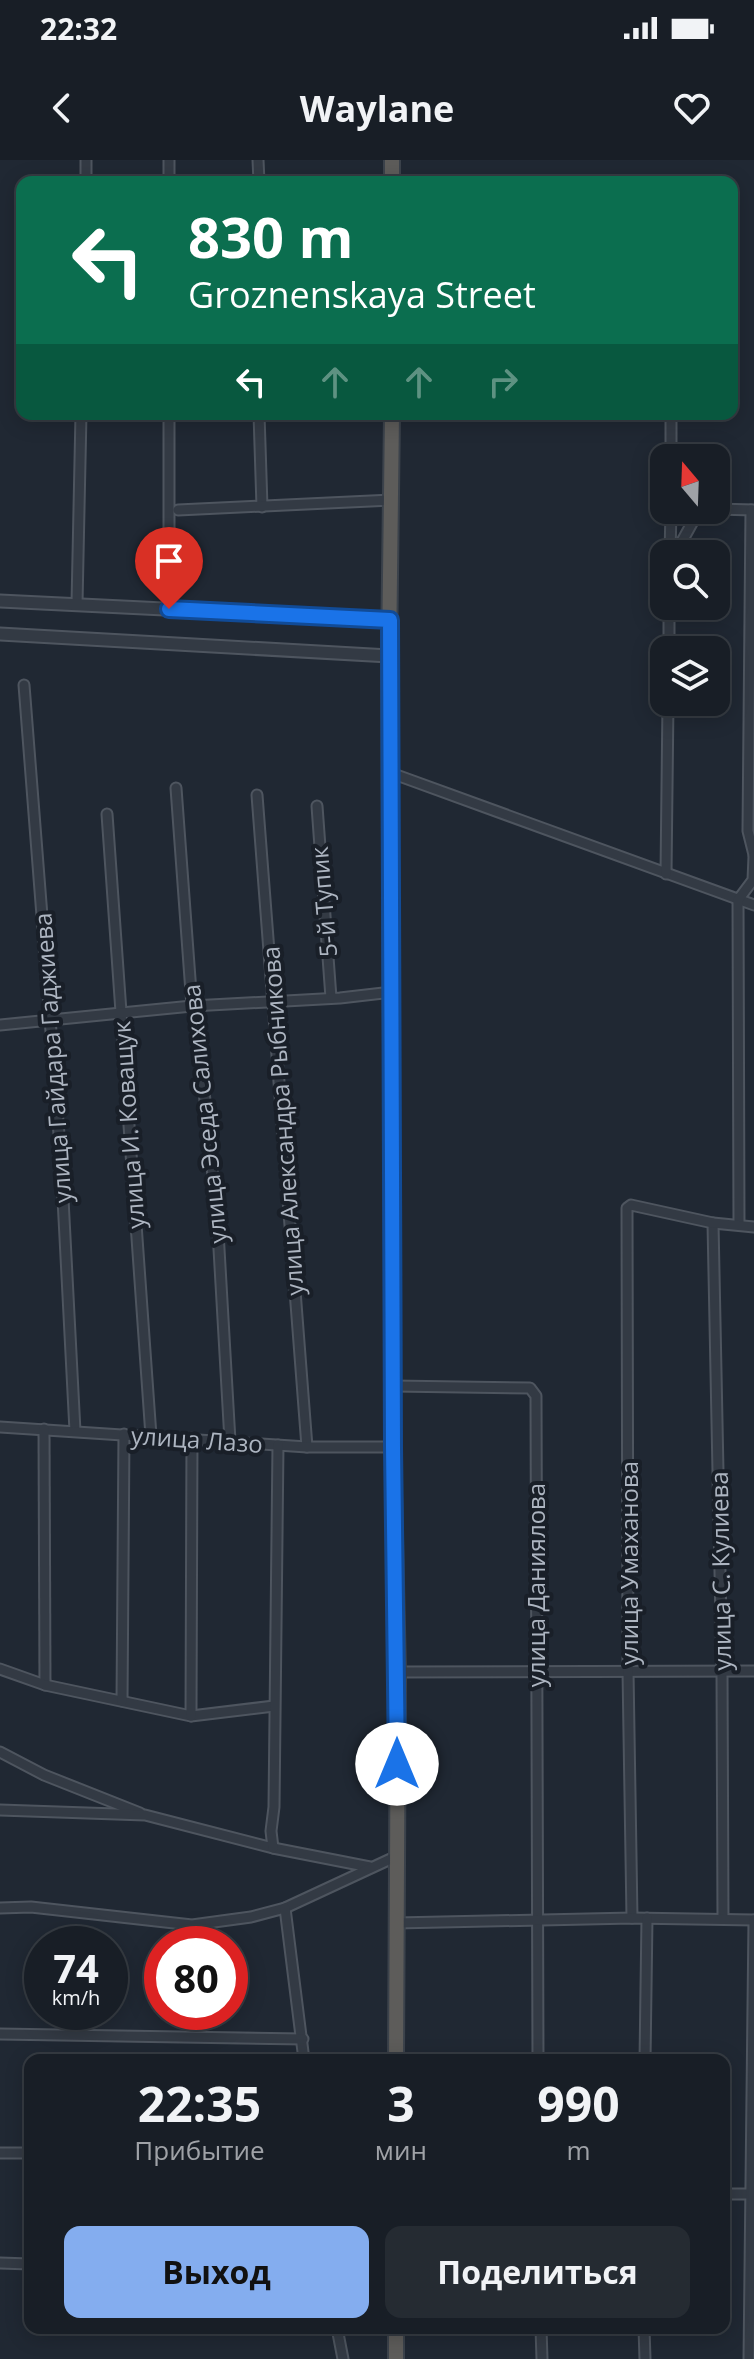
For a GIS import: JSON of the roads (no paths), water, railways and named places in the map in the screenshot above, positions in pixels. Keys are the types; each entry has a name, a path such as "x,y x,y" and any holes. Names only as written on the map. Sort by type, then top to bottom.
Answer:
{"highway":[{"path":"392,420 389,656 393,1447 398,1672 396,2054"},
{"path":"396,2334 396,2359"}],"street":[{"path":"77,604 81,420"},
{"path":"169,420 169,609"},
{"path":"259,420 262,507"},
{"path":"671,420 671,444"},
{"path":"178,510 392,500"},
{"path":"730,509 752,510 748,831 754,855 753,880 738,900 739,1224"},
{"path":"0,601 390,620"},
{"path":"0,634 389,656"},
{"name":"улица Гайдара Гаджиева","path":"24,685 61,1160 75,1431"},
{"path":"666,874 668,716"},
{"path":"391,773 754,905"},
{"name":"улица Эседа Салихова","path":"176,788 192,1006 196,1016 217,1214 230,1441"},
{"name":"улица Александра Рыбникова","path":"257,795 307,1447"},
{"name":"5-й Тупик","path":"317,806 331,998"},
{"name":"улица И. Коващук","path":"107,814 151,1436"},
{"path":"0,1025 192,1006 392,992"},
{"name":"улица Умаханова","path":"632,1918 627,1208 631,1205 713,1223"},
{"path":"713,1223 754,1227"},
{"name":"улица С. Кулиева","path":"713,1223 722,1671 723,1919"},
{"name":"улица Даниялова","path":"394,1386 530,1388 536,1396 538,2054"},
{"name":"улица Лазо","path":"0,1427 307,1447 393,1447"},
{"path":"44,1429 45,1685"},
{"path":"122,1701 124,1434"},
{"path":"191,1716 192,1438"},
{"path":"273,1848 278,1445"},
{"path":"0,1669 45,1685 191,1716 274,1706"},
{"path":"398,1672 754,1671"},
{"path":"0,1752 44,1775 145,1815 273,1848 371,1867"},
{"path":"0,1810 145,1815"},
{"path":"0,1908 31,1907 192,1925 251,1917 285,1908 397,1856"},
{"path":"285,1908 304,2054"},
{"path":"396,1923 632,1918 754,1920 749,2359"},
{"path":"645,2054 647,1918"},
{"path":"0,2034 303,2039"},
{"path":"0,2153 24,2153"},
{"path":"730,2194 752,2194"},
{"path":"0,2263 24,2264"},
{"path":"338,2334 343,2359"},
{"path":"541,2334 542,2359"},
{"path":"644,2334 645,2359"}]}
